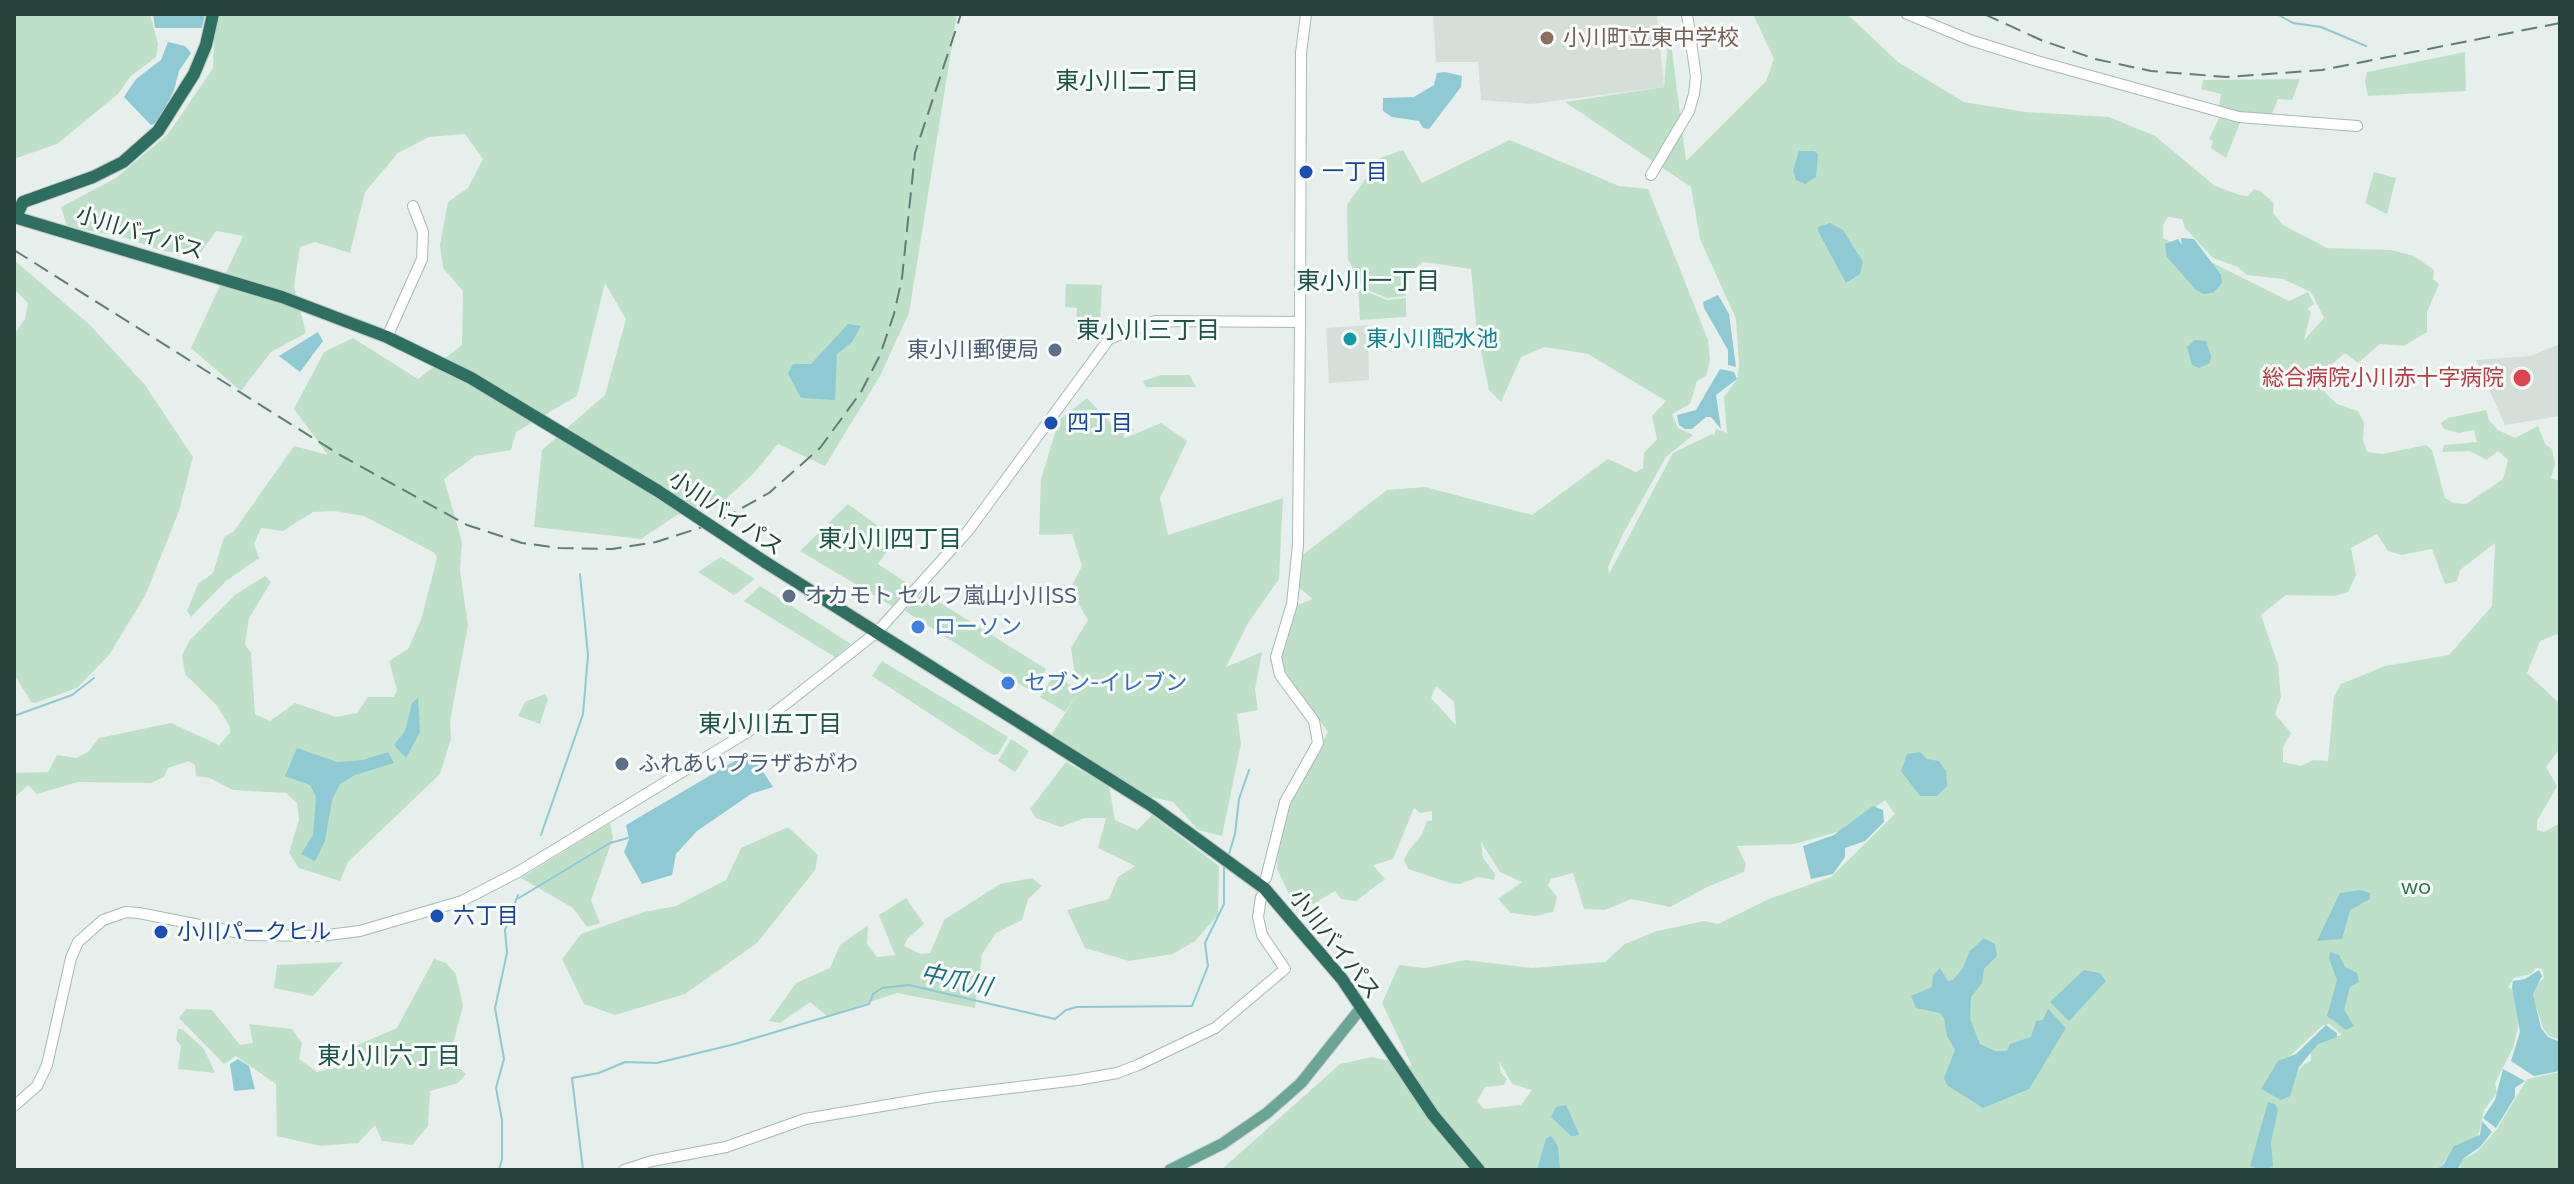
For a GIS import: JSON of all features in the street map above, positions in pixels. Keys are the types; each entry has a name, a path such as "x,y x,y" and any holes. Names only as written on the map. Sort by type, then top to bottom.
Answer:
{"highway":[{"path":"15,217 23,202 93,177 123,162 158,131 194,74 206,45 213,14"},
{"name":"小川バイパス","path":"15,217 282,297 387,337 517,405 658,491 1152,806 1240,868 1301,927 1361,1008 1433,1115 1479,1170"}],"main road":[{"path":"1170,1170 1222,1144 1267,1113 1301,1083 1361,1008"}],"street":[{"path":"1266,878 1282,811 1318,743 1314,721 1280,675 1276,657 1292,604 1298,545 1301,53 1306,14"},
{"path":"1651,175 1689,111 1694,94 1696,77 1687,14"},
{"path":"1907,14 1970,40 2037,61 2239,117 2263,122 2357,126"},
{"path":"387,337 422,259 423,232 413,206"},
{"path":"14,1106 37,1086 47,1065 71,958 78,942 103,920 126,912 139,913 274,938 360,931 434,911 518,872 759,725 877,632 968,531 1109,339 1155,321 1300,322"},
{"path":"624,1170 652,1161 726,1147 805,1119 935,1097 1077,1080 1117,1073 1138,1065 1215,1028 1285,969 1285,964 1262,935 1258,917 1261,897"}],"shaded area":[{"name":"小川町立東中学校","path":"1433,14 1657,14 1664,87 1531,104 1481,100 1478,62 1436,62"},
{"path":"1368,325 1369,380 1329,383 1326,328"},
{"name":"総合病院小川赤十字病院","path":"2560,344 2560,416 2505,425 2476,360 2530,356"}],"green space":[{"path":"14,14 150,14 158,44 156,57 131,76 118,94 57,144 14,159"},
{"path":"215,14 957,14 909,313 880,376 825,466 778,444 753,474 716,508 677,515 641,539 534,527 542,450 605,395 626,319 605,283 577,396 516,432 511,450 475,456 444,479 462,542 460,570 468,625 450,721 451,739 440,774 348,862 340,881 299,868 289,853 299,820 297,803 286,793 233,790 210,778 196,776 195,765 189,761 168,768 164,777 151,783 78,782 37,794 28,785 14,798 14,773 48,772 57,755 77,758 89,751 99,738 171,723 219,745 230,733 230,727 217,706 185,674 182,655 190,640 235,595 265,576 271,582 249,618 245,644 251,653 255,714 270,721 295,703 336,717 357,713 368,697 394,697 397,690 389,661 408,649 421,620 437,558 435,553 364,516 334,511 313,512 283,531 261,528 254,544 259,558 226,581 191,617 187,611 198,584 213,573 224,537 234,531 294,446 328,455 294,409 324,352 353,338 418,379 462,345 463,291 443,268 440,245 448,202 468,188 483,159 465,134 429,137 398,153 365,192 350,253 315,242 300,247 294,286 306,333 271,352 241,391 191,348 243,236 216,231 199,255 163,251 126,238 67,226 61,207 116,178 168,134 213,68"},
{"name":"wo","path":"1753,14 1847,14 1898,62 1964,102 2026,112 2109,117 2155,136 2215,186 2248,196 2254,189 2260,191 2274,203 2273,213 2283,225 2327,248 2391,250 2414,256 2434,270 2433,279 2439,284 2427,312 2427,332 2404,346 2380,344 2358,363 2345,353 2326,369 2319,387 2337,404 2358,411 2364,423 2363,440 2367,452 2382,454 2426,445 2432,450 2445,498 2454,503 2466,504 2503,479 2508,460 2498,451 2487,460 2470,451 2442,452 2444,445 2477,442 2474,430 2459,433 2444,429 2441,423 2448,418 2486,410 2489,420 2498,430 2515,438 2538,426 2545,444 2552,449 2555,464 2551,478 2560,481 2560,633 2540,641 2527,673 2560,704 2560,748 2546,767 2557,786 2537,821 2537,830 2544,832 2560,823 2560,1040 2549,1036 2543,1028 2531,990 2544,978 2542,969 2536,968 2531,974 2514,978 2508,987 2517,992 2518,1027 2513,1048 2495,1083 2497,1093 2484,1110 2477,1141 2458,1144 2438,1170 1221,1170 1340,1064 1372,1057 1412,1066 1382,1003 1399,965 1425,968 1466,960 1532,968 1605,962 1625,944 1657,931 1704,921 1718,924 1769,899 1831,877 1895,814 1885,800 1845,830 1794,844 1737,846 1746,864 1744,872 1670,907 1631,899 1605,910 1584,909 1573,873 1551,879 1548,885 1557,897 1553,912 1535,916 1511,913 1498,899 1522,882 1500,872 1481,842 1483,858 1495,874 1494,880 1478,877 1460,884 1450,883 1408,869 1404,860 1408,852 1422,834 1427,821 1432,821 1432,811 1420,813 1414,808 1393,859 1373,865 1385,879 1356,901 1341,899 1335,891 1303,910 1289,894 1277,869 1279,816 1328,732 1278,662 1294,606 1313,599 1293,583 1300,557 1387,490 1425,487 1532,515 1608,459 1636,472 1643,468 1644,453 1657,439 1652,416 1666,401 1588,354 1545,347 1521,357 1501,402 1489,390 1477,332 1471,269 1423,262 1406,277 1406,296 1387,298 1363,288 1348,259 1347,205 1380,158 1403,150 1422,183 1510,140 1619,186 1648,189 1708,340 1710,361 1706,376 1697,381 1690,404 1672,414 1678,428 1693,435 1666,457 1623,534 1608,567 1609,574 1673,453 1712,434 1714,436 1716,429 1727,433 1724,397 1737,379 1739,365 1736,319 1700,239 1691,187 1565,102 1664,87 1669,27 1686,161 1766,81 1774,59","holes":["2168,217 2182,219 2185,228 2213,258 2238,267 2247,275 2283,279 2311,292 2324,318 2304,340 2311,312 2307,309 2314,304 2308,292 2289,301 2163,238 2163,225","2377,534 2388,551 2402,555 2432,549 2445,584 2457,581 2460,570 2495,543 2492,606 2449,655 2385,666 2341,684 2334,697 2328,761 2313,760 2301,766 2283,762 2283,747 2291,733 2275,714 2281,697 2278,665 2261,615 2286,595 2334,596 2348,592 2356,575 2351,548","1436,686 1454,702 1456,725 1431,698","2329,1024 2342,1035 2322,1040 2311,1049 2311,1060 2301,1067 2292,1082 2291,1055 2322,1026","1499,1061 1512,1084 1532,1090 1521,1105 1484,1109 1477,1101 1485,1087 1504,1085 1507,1079 1501,1073"]},
{"path":"2465,52 2466,91 2368,96 2365,82 2367,72"},
{"path":"2300,79 2292,100 2278,99 2270,119 2219,107 2221,94 2201,89 2203,80"},
{"path":"2219,118 2240,123 2226,158 2211,148 2213,141 2209,139"},
{"path":"2374,172 2396,178 2387,214 2365,203"},
{"path":"14,260 90,325 145,385 193,457 179,511 145,596 109,655 77,688 35,703 31,702 14,674 14,334 25,319 28,303 14,289"},
{"path":"1066,284 1102,285 1100,326 1076,327 1077,308 1065,307"},
{"path":"1358,288 1387,300 1406,298 1406,317 1360,320"},
{"path":"1161,375 1190,375 1196,387 1146,387 1143,381"},
{"path":"1087,398 1114,427 1119,419 1134,430 1123,435 1125,438 1161,423 1187,441 1160,498 1168,535 1283,498 1279,579 1248,623 1226,667 1262,652 1255,689 1258,710 1237,714 1241,744 1222,836 1198,830 1173,802 1143,795 1050,737 1078,693 1065,712 1040,697 1054,675 1077,689 1071,648 1088,620 1070,589 1082,566 1072,534 1039,535 1041,479 1059,420"},
{"path":"848,504 896,539 878,564 911,586 892,606 800,551"},
{"path":"721,557 755,579 734,595 698,572"},
{"path":"760,586 851,644 835,657 744,601"},
{"path":"923,592 1046,669 1034,693 905,611"},
{"path":"882,661 1008,737 998,754 993,755 872,676"},
{"path":"545,694 548,699 540,724 518,716 525,702"},
{"path":"1011,739 1029,751 1015,772 998,761"},
{"path":"1066,762 1109,786 1115,820 1137,830 1152,815 1219,866 1218,915 1195,941 1173,954 1129,961 1085,948 1067,910 1109,899 1118,877 1135,866 1098,848 1106,818 1085,818 1061,827 1036,818 1030,809"},
{"path":"610,823 613,838 591,900 600,923 587,927 573,908 521,878"},
{"path":"788,827 818,855 815,870 757,943 685,994 615,1015 584,1004 562,959 581,934 644,912 676,906 726,880 741,848"},
{"path":"1032,878 1042,886 1028,899 1022,920 996,933 982,954 975,1008 897,993 827,1016 810,1002 780,1023 769,1021 796,983 830,968 840,945 868,925 867,944 877,957 895,955 879,915 906,898 924,924 907,939 904,946 921,954 930,953 944,920 1000,884"},
{"path":"434,959 446,963 456,974 463,1006 453,1044 453,1063 466,1074 458,1083 430,1091 428,1126 412,1145 382,1141 375,1125 358,1143 320,1146 277,1136 276,1084 236,1056 224,1064 179,1018 186,1009 212,1010 240,1045 253,1043 249,1024 292,1029 302,1043 299,1059 317,1072 354,1062 353,1047 397,1028"},
{"path":"343,962 313,996 274,988 277,965"},
{"path":"178,1029 182,1029 204,1049 215,1073 178,1069 181,1046 176,1040"},
{"path":"2560,1072 2560,1170 2459,1170 2462,1160 2477,1152 2497,1129 2527,1079"}],"water":[{"path":"153,14 205,14 202,28 155,28"},
{"path":"168,42 185,46 191,53 179,71 174,90 158,122 151,125 124,97 136,79 161,60"},
{"path":"1437,73 1462,76 1461,87 1429,129 1423,128 1419,121 1392,117 1383,111 1383,98 1414,97 1434,85"},
{"path":"1799,151 1815,151 1818,155 1816,177 1805,184 1796,180 1793,170"},
{"path":"1830,223 1843,230 1863,262 1860,274 1846,283 1818,231 1818,227"},
{"path":"2181,238 2194,239 2221,275 2222,283 2213,293 2203,294 2196,290 2167,257 2165,244 2178,239 2182,245"},
{"path":"1718,295 1729,314 1736,367 1728,365 1728,350 1704,308 1703,302"},
{"path":"848,324 861,326 852,342 837,354 835,400 801,398 788,374 793,364 811,364"},
{"path":"318,332 323,341 300,372 279,356"},
{"path":"2195,340 2206,341 2211,356 2210,363 2199,368 2192,365 2187,347"},
{"path":"1720,369 1734,372 1737,379 1716,395 1721,429 1711,417 1706,417 1692,429 1685,429 1679,425 1677,415 1696,410"},
{"path":"418,698 420,732 406,758 394,745 405,731 412,703"},
{"path":"297,748 337,762 363,760 388,752 394,763 355,775 340,784 332,800 325,841 315,861 301,854 313,835 316,797 310,785 285,776"},
{"path":"750,752 773,787 751,794 697,831 676,854 672,875 642,884 624,852 629,839 626,825"},
{"path":"1920,752 1927,759 1939,761 1946,771 1947,786 1937,796 1920,796 1901,771 1907,754"},
{"path":"1873,806 1883,810 1884,822 1865,841 1845,848 1845,857 1833,874 1811,879 1803,846 1834,835"},
{"path":"2361,890 2370,893 2370,899 2350,910 2342,939 2317,941 2340,893"},
{"path":"1984,938 1995,944 1997,956 1984,969 1982,983 1971,997 1970,1019 1980,1044 1995,1051 2007,1051 2010,1044 2031,1037 2036,1021 2043,1020 2048,1009 2066,1028 2029,1089 1983,1108 1947,1085 1944,1078 1955,1050 1947,1036 1944,1018 1940,1013 1916,1008 1911,996 1932,987 1933,975 1940,968 1948,981 1953,980 1963,968 1969,952"},
{"path":"2330,952 2339,955 2345,967 2357,973 2359,982 2350,987 2344,1010 2354,1026 2346,1030 2327,1016 2337,980 2329,959"},
{"path":"2084,970 2100,973 2106,981 2069,1021 2050,1002"},
{"path":"2539,970 2542,976 2533,994 2541,1028 2548,1037 2560,1042 2560,1071 2534,1076 2511,1061 2520,1032 2512,987 2513,981 2525,979"},
{"path":"2326,1025 2337,1033 2337,1037 2318,1044 2299,1067 2290,1096 2281,1100 2261,1089 2278,1061 2296,1054"},
{"path":"238,1059 249,1066 255,1089 234,1091 230,1064"},
{"path":"2503,1069 2525,1081 2515,1088 2515,1097 2496,1128 2483,1118 2495,1100"},
{"path":"2268,1102 2275,1104 2278,1110 2271,1142 2273,1167 2261,1170 2250,1166"},
{"path":"1566,1105 1579,1134 1575,1136 1571,1136 1551,1117 1556,1107"},
{"path":"2482,1121 2492,1132 2480,1147 2464,1158 2457,1170 2436,1170 2444,1164 2454,1146 2480,1135"},
{"path":"1551,1136 1558,1146 1560,1170 1537,1170 1546,1138"}],"waterway":[{"path":"2277,14 2293,23 2321,27 2366,46"},
{"path":"541,835 583,714 588,655 580,574"},
{"path":"14,716 72,695 94,678"},
{"name":"中爪川","path":"1229,854 1239,799 1249,770"},
{"path":"519,898 610,843 628,838"},
{"name":"中爪川","path":"583,1170 572,1078 599,1073 625,1062 657,1063 735,1044 869,1004 873,994 882,988 909,985 1055,1019 1066,1010 1077,1007 1192,1006 1208,966 1205,943 1224,904 1224,867"},
{"path":"499,1170 502,1120 496,1088 504,1059 495,1008 507,953 505,930 518,895"}],"railway":[{"path":"14,250 340,455 467,525 522,543 559,548 612,549 656,542 715,523 769,493 820,448 861,392 880,355 894,314 902,278 915,153 961,14"},
{"path":"1984,14 2041,40 2095,59 2151,71 2226,77 2322,70 2560,23"}],"place":[{"name":"小川町立東中学校","path":"1547,38"},
{"name":"一丁目","path":"1306,172"},
{"name":"東小川配水池","path":"1350,339"},
{"name":"東小川郵便局","path":"1055,350"},
{"name":"総合病院小川赤十字病院","path":"2522,378"},
{"name":"四丁目","path":"1051,423"},
{"name":"オカモト セルフ嵐山小川SS","path":"789,596"},
{"name":"ローソン","path":"918,627"},
{"name":"セブン-イレブン","path":"1008,683"},
{"name":"ふれあいプラザおがわ","path":"622,764"},
{"name":"六丁目","path":"437,916"},
{"name":"小川パークヒル","path":"161,932"}],"district":[{"name":"東小川二丁目","path":"1127,81"},
{"name":"東小川一丁目","path":"1368,281"},
{"name":"東小川三丁目","path":"1148,330"},
{"name":"東小川四丁目","path":"890,539"},
{"name":"東小川五丁目","path":"770,724"},
{"name":"東小川六丁目","path":"389,1056"}]}
